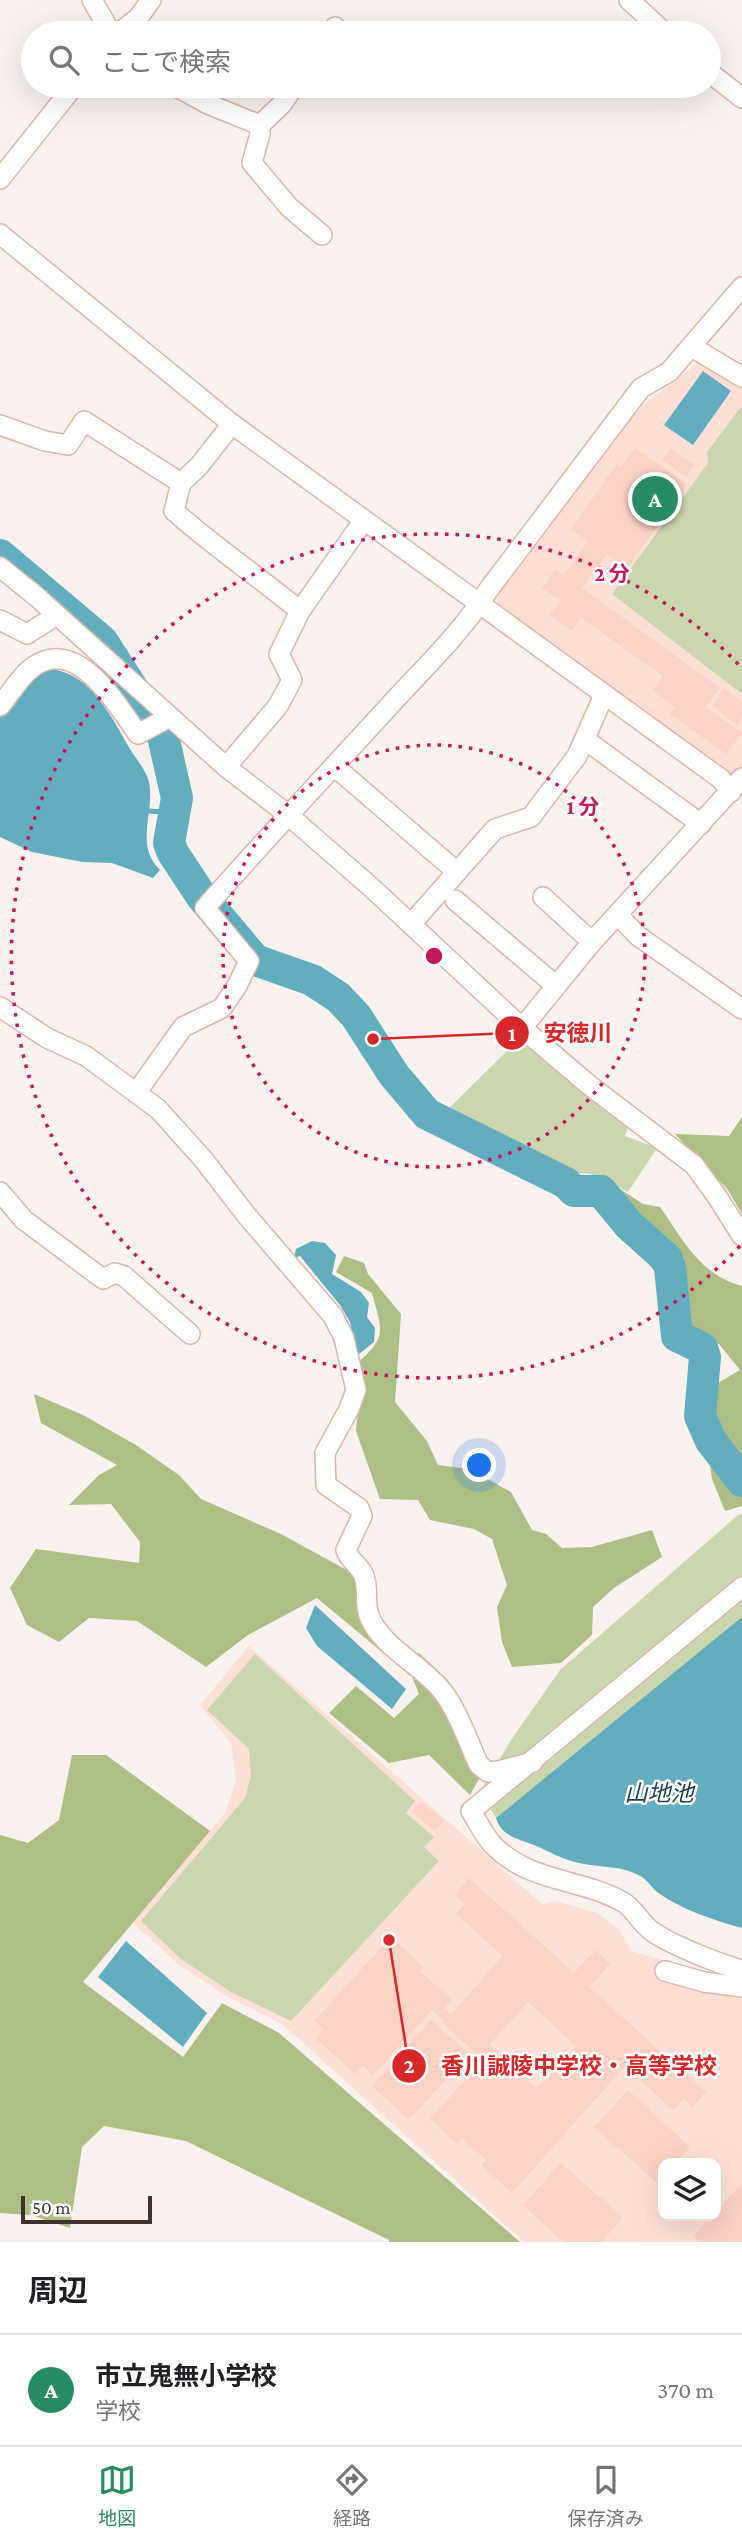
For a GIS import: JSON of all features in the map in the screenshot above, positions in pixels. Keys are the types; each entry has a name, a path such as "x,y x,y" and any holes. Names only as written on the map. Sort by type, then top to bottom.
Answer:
{"street":[{"path":"92,0 104,21"},
{"path":"134,21 151,0"},
{"path":"629,0 652,21"},
{"path":"721,82 742,99"},
{"path":"0,179 64,98"},
{"path":"197,98 260,125"},
{"path":"286,98 260,125 252,163 289,207 322,235"},
{"path":"0,234 232,424 721,779 736,785 592,942 522,1028"},
{"path":"136,1093 183,1027 222,1008 249,961 205,908 287,814 469,619 641,388 669,372 742,287"},
{"path":"692,347 742,377"},
{"path":"0,425 45,441 68,445 84,421 181,483"},
{"path":"232,424 199,466 181,483 174,511 208,541 262,579 300,611"},
{"path":"226,767 278,706 292,680 279,654 300,611 364,520"},
{"path":"0,567 226,767 287,814 372,888 522,1028 589,1085 694,1165 742,1236"},
{"path":"0,620 27,634 57,615"},
{"path":"0,706 28,671 50,659 64,659 84,668 105,688 138,734 170,717"},
{"path":"411,924 495,829 531,817 577,756 604,695"},
{"path":"591,744 701,824"},
{"path":"334,766 457,872"},
{"path":"543,897 592,942"},
{"path":"455,901 555,985"},
{"path":"618,915 638,936 742,1009"},
{"path":"0,1007 47,1038 86,1056 158,1110 196,1150 247,1216 333,1316 344,1338 356,1390 349,1409 325,1453 326,1485 359,1508 362,1516 346,1550 365,1578 365,1606 381,1635 443,1691 479,1765 488,1772 533,1762"},
{"path":"0,1192 24,1220 103,1279 115,1273 124,1276 190,1334"},
{"path":"742,1587 471,1811 494,1846 525,1870 598,1891 626,1903 654,1933 727,1967 742,1970"},
{"path":"665,1971 704,1982 742,1987"}],"shaded area":[{"path":"702,360 742,386 740,774 727,773 498,604 495,592 642,406"},
{"path":"249,1646 542,1904 557,1901 597,1913 620,1930 631,1951 667,1961 663,1980 742,1999 742,2242 524,2242 282,2024 228,1997 178,1964 133,1923 225,1813 236,1780 231,1743 200,1705"}],"green space":[{"path":"740,408 742,694 612,594 708,463 707,452"},
{"path":"518,1036 629,1124 625,1136 657,1148 628,1192 589,1174 581,1173 566,1179 440,1117 506,1052"},
{"path":"742,1117 742,1214 728,1190 675,1134 729,1136"},
{"path":"584,1175 620,1189 643,1204 660,1207 703,1265 727,1281 742,1286 742,1506 725,1511 712,1479 704,1423 718,1383 740,1370 719,1344 670,1331 658,1276 621,1229 591,1204 574,1182"},
{"path":"344,1256 364,1263 368,1274 401,1314 395,1402 427,1441 438,1465 469,1469 511,1492 532,1530 546,1534 562,1548 592,1547 652,1530 662,1557 614,1588 593,1607 592,1635 561,1663 512,1667 502,1642 497,1607 507,1585 492,1539 474,1529 430,1520 418,1500 380,1499 356,1431 360,1387 356,1364 378,1340 380,1325 372,1293 336,1272"},
{"path":"34,1394 83,1415 136,1445 179,1475 201,1499 281,1534 354,1574 358,1598 400,1660 419,1653 448,1680 467,1713 475,1739 480,1777 470,1795 429,1755 389,1763 329,1713 356,1686 394,1718 419,1694 412,1677 317,1598 248,1635 206,1667 137,1621 89,1618 59,1642 27,1625 10,1588 36,1549 139,1563 140,1542 111,1504 69,1505 99,1475 117,1465 41,1423"},
{"path":"742,1514 742,1623 496,1818 480,1792 511,1740 560,1670"},
{"path":"255,1654 415,1801 406,1813 434,1837 424,1847 439,1861 291,2021 231,1992 181,1959 141,1921 245,1798 251,1776 249,1749 207,1710"},
{"path":"72,1755 106,1755 210,1831 83,1982 183,2057 222,2003 279,2033 520,2242 389,2242 186,2141 104,2126 82,2147 70,2228 31,2215 0,2213 0,1835 28,1843 59,1820"}],"water":[{"path":"703,371 731,391 693,445 664,425"},
{"path":"48,669 76,678 98,697 146,773 150,794 148,850 160,870 153,878 112,863 82,862 32,852 0,837 0,718 35,674"},
{"path":"312,1241 325,1243 336,1255 332,1274 361,1292 369,1303 367,1317 375,1328 374,1342 359,1354 355,1348 350,1322 340,1305 300,1256 294,1258 296,1249"},
{"path":"315,1605 406,1689 392,1709 317,1646 306,1628"},
{"name":"山地池","path":"742,1617 742,1928 677,1904 657,1892 635,1873 567,1860 516,1839 502,1829 496,1818"},
{"path":"126,1941 207,2013 183,2047 98,1977"}],"building":[{"path":"635,448 687,484 627,569 607,554 582,588 720,688 706,707 742,733 726,754 670,714 675,707 653,691 663,676 581,618 572,631 550,615 561,601 542,588 555,569 564,575 588,541 571,529 617,464 621,467"},
{"path":"671,448 694,465 686,477 662,460"},
{"path":"724,688 742,701 742,718 737,725 712,706"},
{"path":"421,1802 444,1821 435,1831 412,1812"},
{"path":"469,1878 574,1973 595,1950 610,1964 589,1987 706,2092 692,2107 684,2099 673,2110 625,2066 512,2193 481,2165 486,2160 462,2138 457,2144 430,2119 485,2058 481,2054 479,2056 442,2023 444,2021 432,2010 373,2075 363,2066 355,2074 315,2038 323,2029 314,2021 391,1937 424,1967 420,1971 452,2000 444,2008 451,2014 503,1956 456,1914 465,1904 455,1895","holes":["528,2002 576,2046 537,2088 489,2045"]},
{"path":"431,2020 469,2054 409,2120 372,2086"},
{"path":"628,2090 690,2147 680,2158 658,2158 657,2183 594,2127"},
{"path":"561,2163 623,2218 601,2242 563,2242 523,2205"},
{"path":"742,2183 742,2242 699,2242 693,2237 707,2221 721,2221 721,2206"}],"waterway":[{"path":"0,555 102,641 163,736 177,798 169,843 173,853 202,897 255,960 312,980 338,997 356,1016 394,1075 427,1114 566,1183 574,1191 601,1191 629,1225 667,1259 677,1336 702,1348 705,1357 700,1416 711,1441 742,1481"},
{"path":"149,811 175,813"}],"place":[{"name":"市立鬼無小学校","path":"655,499"},
{"name":"安徳川","path":"373,1039"},
{"name":"香川誠陵中学校・高等学校","path":"389,1940"}]}
